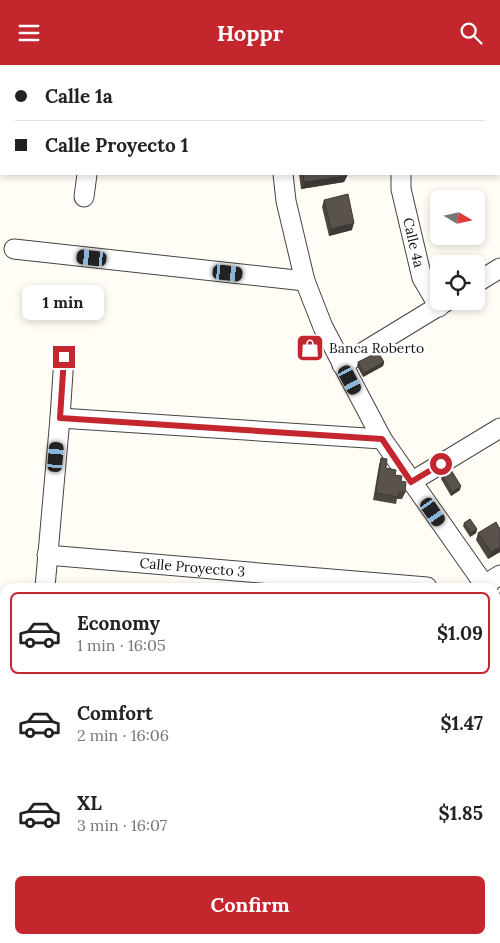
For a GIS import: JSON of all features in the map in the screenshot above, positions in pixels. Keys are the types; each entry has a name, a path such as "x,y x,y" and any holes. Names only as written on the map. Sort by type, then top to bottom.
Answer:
{"street":[{"path":"84,197 87,175"},
{"path":"283,175 286,201 305,281 323,327 382,439 484,583"},
{"name":"Calle 4a","path":"400,175 401,189 422,278 430,288"},
{"path":"14,249 305,281"},
{"path":"485,277 500,268"},
{"path":"342,365 433,310"},
{"path":"45,583 64,357"},
{"path":"60,418 382,439"},
{"path":"411,482 500,428"},
{"name":"Calle Proyecto 3","path":"47,555 380,583"},
{"path":"488,583 500,575"}],"building":[{"path":"303,175 347,175 347,176 304,182"},
{"path":"348,194 354,223 331,229 324,200"},
{"path":"315,339 317,348 309,350 306,341"},
{"path":"378,352 384,362 364,373 358,362"},
{"path":"381,458 387,459 386,468 396,470 395,475 402,476 401,481 406,482 405,493 399,492 398,497 376,493"},
{"path":"451,470 461,486 452,492 442,475"},
{"path":"470,519 477,529 471,533 464,523"},
{"path":"496,522 500,529 500,547 491,552 478,533"}],"place":[{"name":"Banca Roberto","path":"310,348"}],"route":[{"path":"64,357 60,418 382,439 411,482 441,464"}]}
